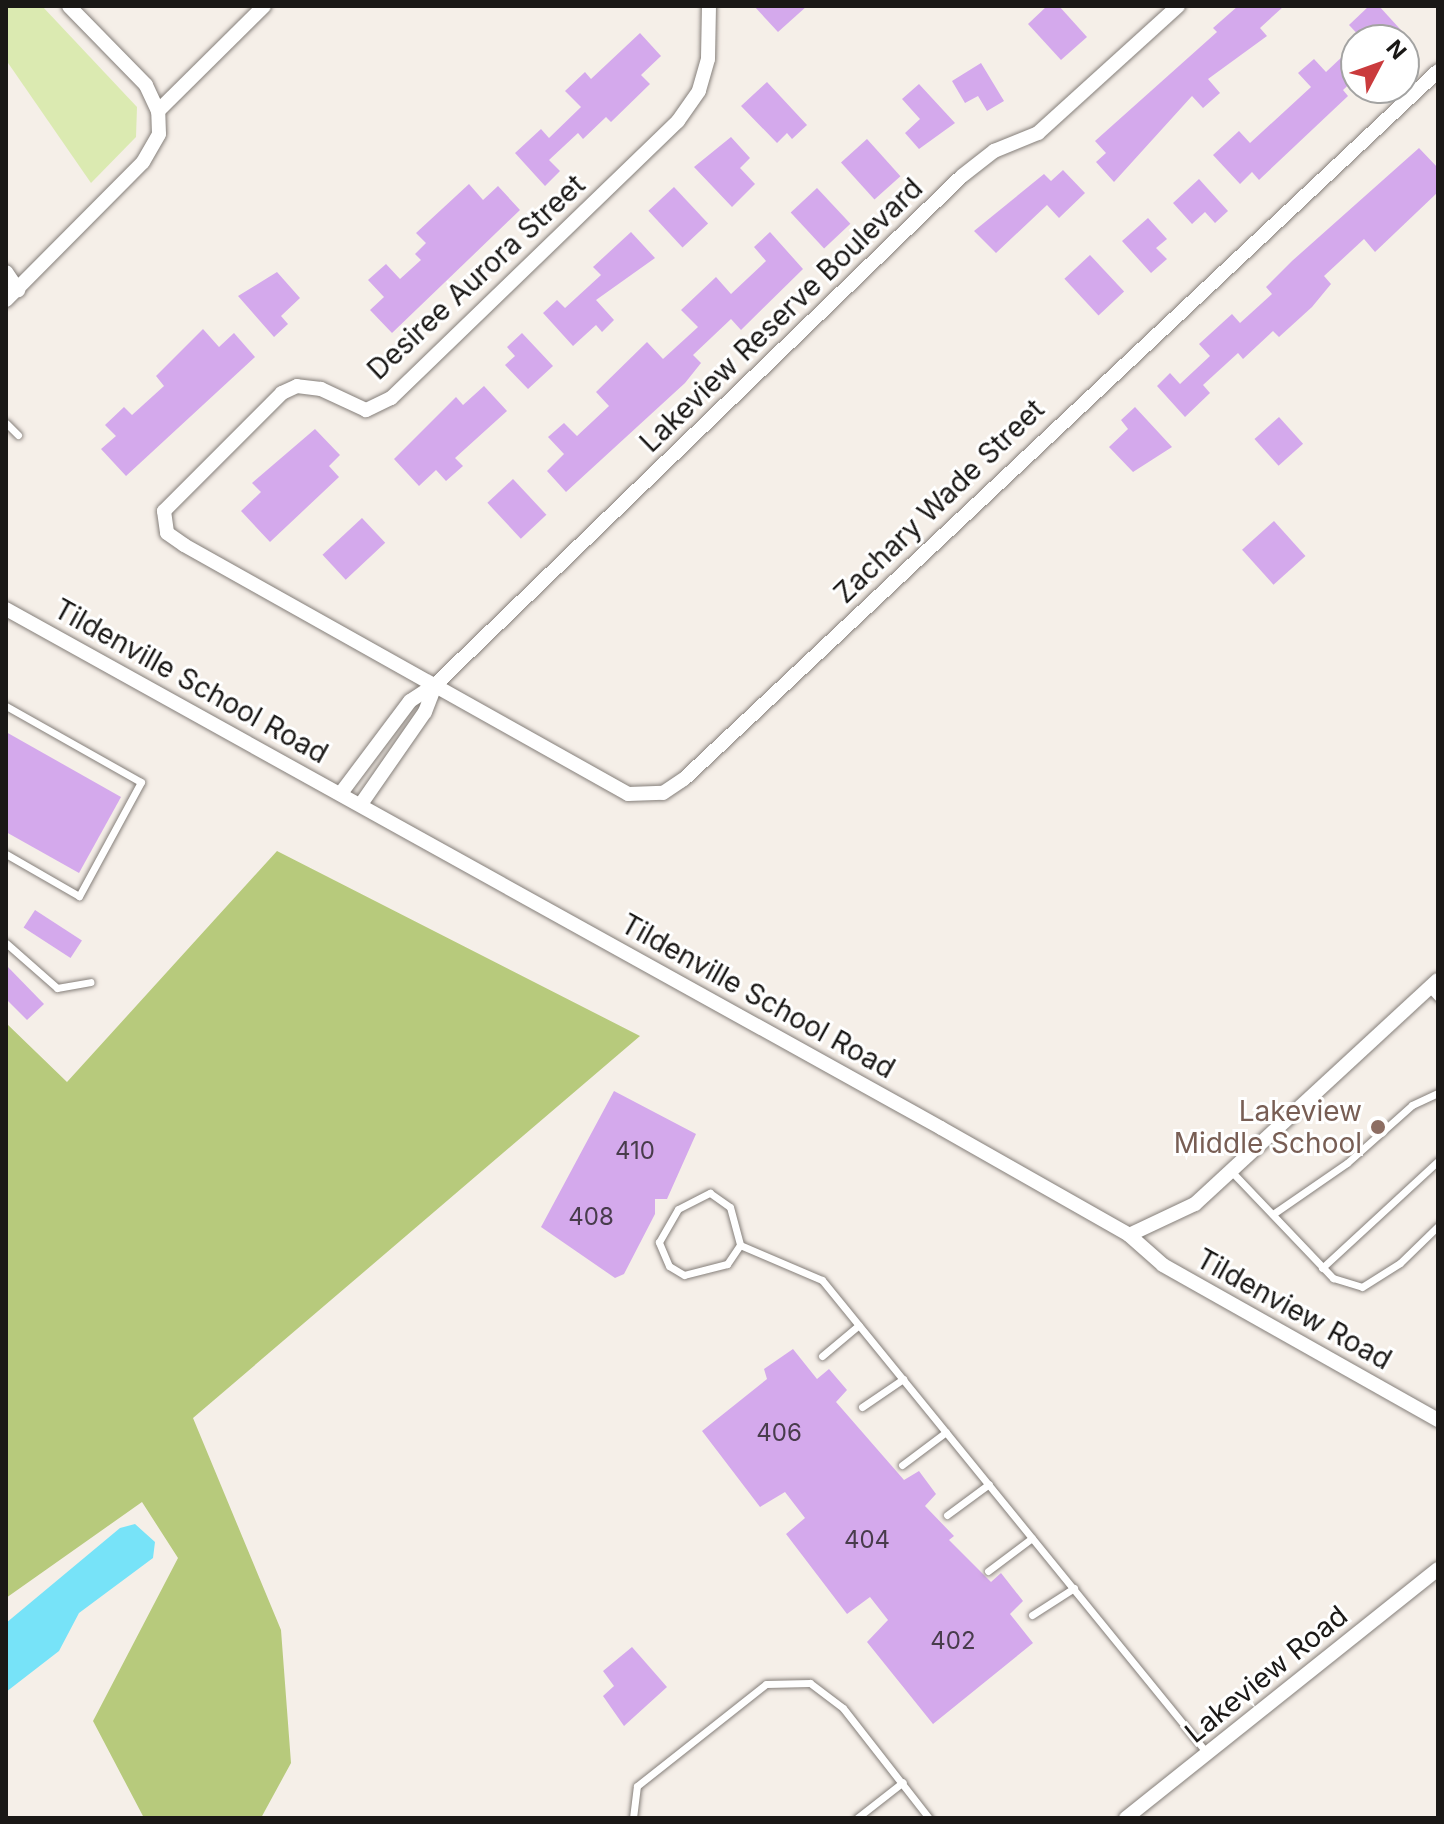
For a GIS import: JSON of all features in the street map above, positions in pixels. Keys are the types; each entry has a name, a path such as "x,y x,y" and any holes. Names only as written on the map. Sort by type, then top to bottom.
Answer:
{"street":[{"path":"6,300 143,162 159,134 158,111 146,85 69,6"},
{"name":"Desiree Aurora Street","path":"436,684 184,545 167,533 164,511 282,393 297,386 321,389 366,410 391,398 678,121 699,91 708,59 709,6"},
{"name":"Lakeview Reserve Boulevard","path":"341,793 410,701 436,684 962,176 1068,110 1178,6"},
{"path":"158,111 261,7"},
{"name":"Zachary Wade Street","path":"436,684 628,794 663,793 1438,71"},
{"path":"6,272 18,290"},
{"name":"Tildenville School Road","path":"6,609 361,804 1129,1235"},
{"name":"Lakeview Reserve Boulevard","path":"361,804 425,712 436,684"},
{"path":"1129,1235 1173,1219 1435,989"},
{"name":"Tildenview Road","path":"1129,1235 1163,1265 1438,1420"},
{"name":"Lakeview Road","path":"1126,1818 1438,1569"}],"lane":[{"path":"6,423 18,435"},
{"path":"6,706 141,782 79,896 6,854"},
{"path":"6,943 57,988 90,982"},
{"path":"1273,1214 1347,1163 1412,1105 1438,1093"},
{"path":"1322,1268 1438,1161"},
{"path":"1231,1171 1333,1278 1362,1287 1400,1263 1438,1226"},
{"path":"710,1193 730,1207 740,1245 727,1264 684,1275 669,1266 659,1242 678,1209 710,1193"},
{"path":"740,1245 822,1280 1208,1753"},
{"path":"822,1356 859,1325"},
{"path":"862,1407 903,1379"},
{"path":"902,1465 946,1432"},
{"path":"947,1515 989,1484"},
{"path":"988,1571 1032,1538"},
{"path":"1032,1615 1074,1588"},
{"path":"633,1818 637,1786 766,1684 810,1683 843,1708 929,1818"},
{"path":"857,1818 903,1782"}],"green space":[{"path":"6,6 42,6 137,107 136,137 91,183 6,60"},
{"path":"277,851 640,1036 193,1418 281,1630 291,1763 261,1818 144,1818 93,1721 178,1558 142,1502 6,1598 6,1023 67,1082"}],"water":[{"path":"135,1524 155,1542 153,1558 79,1613 59,1651 6,1692 6,1623 120,1528"}],"building":[{"path":"754,6 807,6 778,32"},
{"path":"1047,6 1059,6 1087,37 1061,60 1028,24"},
{"path":"1238,6 1284,6 1260,28 1267,36 1208,79 1220,93 1203,108 1192,96 1114,182 1096,162 1106,153 1095,141 1217,32 1213,28"},
{"path":"1369,6 1379,6 1395,24 1350,24"},
{"path":"640,33 661,56 641,75 650,84 611,122 606,117 583,139 578,133 549,160 560,171 545,186 515,153 541,129 549,138 581,107 565,91 585,72 591,79"},
{"path":"1314,59 1326,72 1340,59 1340,104 1259,180 1252,172 1240,184 1213,155 1239,131 1250,143 1311,87 1298,73"},
{"path":"981,63 1004,101 987,111 978,96 965,103 952,81"},
{"path":"767,82 807,125 792,139 787,133 777,143 741,106"},
{"path":"919,84 955,123 919,149 905,133 920,119 902,99"},
{"path":"731,137 750,158 740,168 755,184 732,207 694,167"},
{"path":"867,139 900,176 874,200 841,162"},
{"path":"1419,148 1438,168 1438,192 1375,252 1364,239 1324,276 1331,284 1312,307 1279,337 1273,331 1243,359 1238,353 1203,385 1210,393 1185,417 1157,386 1170,373 1180,384 1210,356 1199,344 1232,314 1240,323 1272,294 1266,287 1292,261"},
{"path":"1063,170 1085,193 1059,218 1047,205 996,253 974,231 1044,174 1051,181"},
{"path":"1199,179 1228,211 1215,223 1205,212 1192,224 1173,203"},
{"path":"469,184 483,200 498,186 520,210 392,333 370,310 384,297 368,280 386,264 400,279 421,260 415,254 426,243 416,233"},
{"path":"674,187 708,224 683,247 648,211"},
{"path":"817,188 850,224 824,248 791,213"},
{"path":"1148,218 1167,239 1156,248 1167,259 1151,273 1122,241"},
{"path":"631,232 655,258 596,300 614,320 602,332 596,325 573,346 543,313 557,300 565,308 601,275 593,267"},
{"path":"770,232 803,269 741,330 731,319 693,355 701,363 685,383 566,492 547,471 564,454 548,437 564,423 577,436 609,406 596,392 647,342 663,359 698,327 681,310 716,277 731,294 766,261 754,247"},
{"path":"1090,255 1124,292 1099,315 1064,279"},
{"path":"277,272 300,298 281,316 288,324 274,337 238,296"},
{"path":"203,329 219,347 234,333 255,357 126,476 101,449 116,436 105,425 124,407 132,415 164,386 156,376"},
{"path":"522,333 553,366 528,389 505,365 515,356 507,347"},
{"path":"484,386 507,411 455,458 463,466 446,481 436,470 419,486 394,459 456,397 463,405"},
{"path":"1135,407 1172,447 1133,472 1109,447 1128,429 1121,420"},
{"path":"1279,417 1303,444 1279,466 1254,439"},
{"path":"315,429 340,455 329,466 339,477 270,542 241,511 261,492 252,483"},
{"path":"513,479 546,515 521,539 487,503"},
{"path":"362,518 385,543 346,580 323,555"},
{"path":"1274,521 1305,556 1273,585 1242,550"},
{"path":"6,732 121,797 79,873 6,832"},
{"path":"35,910 82,940 71,958 24,928"},
{"path":"6,965 44,1004 27,1020 6,999"},
{"path":"614,1091 696,1134 667,1199 655,1199 655,1214 624,1274 615,1278 541,1227"},
{"path":"793,1349 817,1379 829,1369 847,1390 836,1402 904,1480 919,1471 936,1494 925,1506 954,1536 949,1540 991,1582 1001,1573 1023,1601 1010,1614 1033,1643 933,1724 867,1642 888,1620 870,1597 847,1614 786,1534 805,1518 785,1492 760,1507 702,1431 767,1379 764,1369"},
{"path":"632,1647 667,1687 624,1726 603,1696 614,1686 603,1671"}],"place":[{"name":"Lakeview Middle School","path":"1378,1127"}]}
